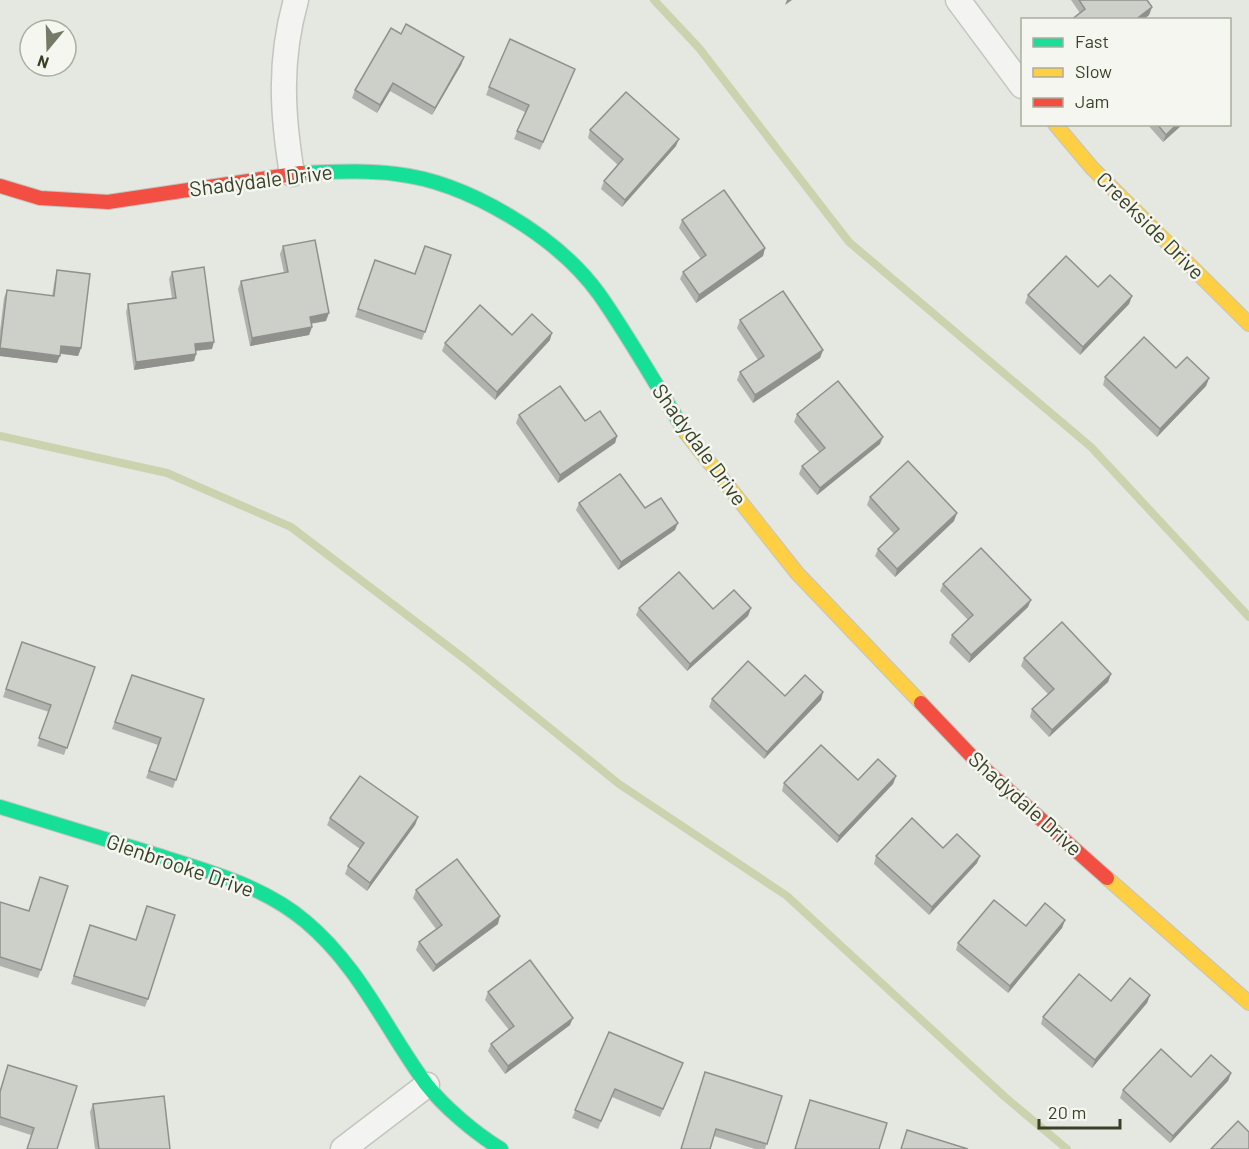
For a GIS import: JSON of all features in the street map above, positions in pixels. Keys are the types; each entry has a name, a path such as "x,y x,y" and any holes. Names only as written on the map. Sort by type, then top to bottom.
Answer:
{"street":[{"path":"292,174 282,112 284,59 296,0"},
{"path":"958,0 1021,83"},
{"name":"Creekside Drive","path":"1057,126 1092,168 1249,324"},
{"name":"Shadydale Drive","path":"0,186 40,198 108,202 292,174 342,171 398,174 445,186 492,206 536,234 570,263 598,292 688,436 797,573 980,765 1245,992"},
{"name":"Glenbrooke Drive","path":"0,807 209,872 254,889 304,920 347,965 373,999 427,1085 480,1136 501,1149"},
{"path":"343,1149 427,1085"}],"building":[{"path":"1079,0 1147,0 1152,7 1138,18 1074,18 1085,9"},
{"path":"406,24 464,57 435,108 393,83 380,105 355,90 391,28 401,34"},
{"path":"510,39 575,69 543,142 517,131 529,105 489,87"},
{"path":"626,92 679,139 625,200 604,181 623,159 590,130"},
{"path":"1159,126 1175,126 1166,135"},
{"path":"724,190 765,248 699,295 683,272 706,255 682,220"},
{"path":"315,240 329,313 310,317 312,327 252,338 241,281 288,272 283,246"},
{"path":"425,246 451,255 425,332 358,309 375,260 415,274"},
{"path":"1066,256 1098,287 1110,275 1132,296 1083,347 1028,295"},
{"path":"204,267 214,342 195,344 196,354 136,362 128,304 176,298 172,272"},
{"path":"57,270 90,274 81,348 61,346 60,356 0,348 7,290 54,296"},
{"path":"783,291 823,350 755,395 740,372 764,356 740,320"},
{"path":"480,305 512,335 532,314 552,333 497,392 445,343"},
{"path":"1144,337 1176,368 1187,357 1209,378 1160,429 1105,377"},
{"path":"838,381 883,437 820,488 802,466 825,448 797,414"},
{"path":"560,386 585,421 600,411 617,436 560,475 519,415"},
{"path":"908,461 957,513 897,569 878,549 899,529 870,497"},
{"path":"620,474 645,508 661,498 678,523 621,562 579,503"},
{"path":"981,548 1031,600 971,655 952,635 973,615 943,584"},
{"path":"679,572 713,609 734,590 751,608 690,664 639,608"},
{"path":"1062,622 1111,674 1052,730 1032,709 1054,689 1024,658"},
{"path":"22,642 95,667 67,748 39,738 51,705 6,689"},
{"path":"748,661 785,696 805,675 823,692 767,752 712,699"},
{"path":"132,675 204,699 176,780 149,771 161,738 115,722"},
{"path":"821,745 858,780 878,759 896,776 839,836 784,783"},
{"path":"360,776 418,817 370,883 348,866 364,843 330,818"},
{"path":"912,818 943,848 957,834 980,856 932,907 876,856"},
{"path":"457,859 500,916 436,965 419,942 442,925 416,890"},
{"path":"40,877 68,886 41,970 0,957 0,902 29,911"},
{"path":"994,900 1026,926 1045,903 1065,920 1010,986 958,943"},
{"path":"147,906 175,915 148,999 74,976 90,925 136,940"},
{"path":"530,960 573,1018 508,1066 491,1044 514,1026 488,992"},
{"path":"1079,974 1111,1001 1130,978 1150,995 1095,1060 1043,1017"},
{"path":"609,1032 683,1063 663,1109 615,1089 601,1121 575,1110"},
{"path":"1161,1049 1191,1077 1211,1055 1231,1073 1173,1136 1123,1090"},
{"path":"8,1065 77,1086 57,1149 27,1149 34,1128 0,1117 0,1092"},
{"path":"705,1072 782,1096 767,1144 716,1129 710,1149 681,1149"},
{"path":"164,1096 170,1149 99,1149 93,1104"},
{"path":"810,1100 887,1123 879,1149 795,1149"},
{"path":"1238,1121 1249,1132 1249,1149 1211,1149"},
{"path":"907,1130 968,1149 901,1149"}],"waterway":[{"path":"654,0 699,48 849,242 1091,447 1249,617"},
{"path":"0,436 167,473 291,527 466,660 619,784 787,896 1005,1097 1067,1149"}],"traffic: fast":[{"path":"301,173 372,172 423,179 480,200 535,233 560,252 599,294 686,433"},
{"path":"0,807 230,879 288,908 324,939 357,978 411,1063 433,1093 461,1120 501,1149"}],"traffic: slow":[{"path":"1057,126 1092,168 1249,324"},
{"path":"686,433 797,573 921,703"},
{"path":"1107,878 1249,1003"}],"traffic: jam":[{"path":"0,186 40,198 108,202 301,173"},
{"path":"921,703 980,765 1107,878"}]}
